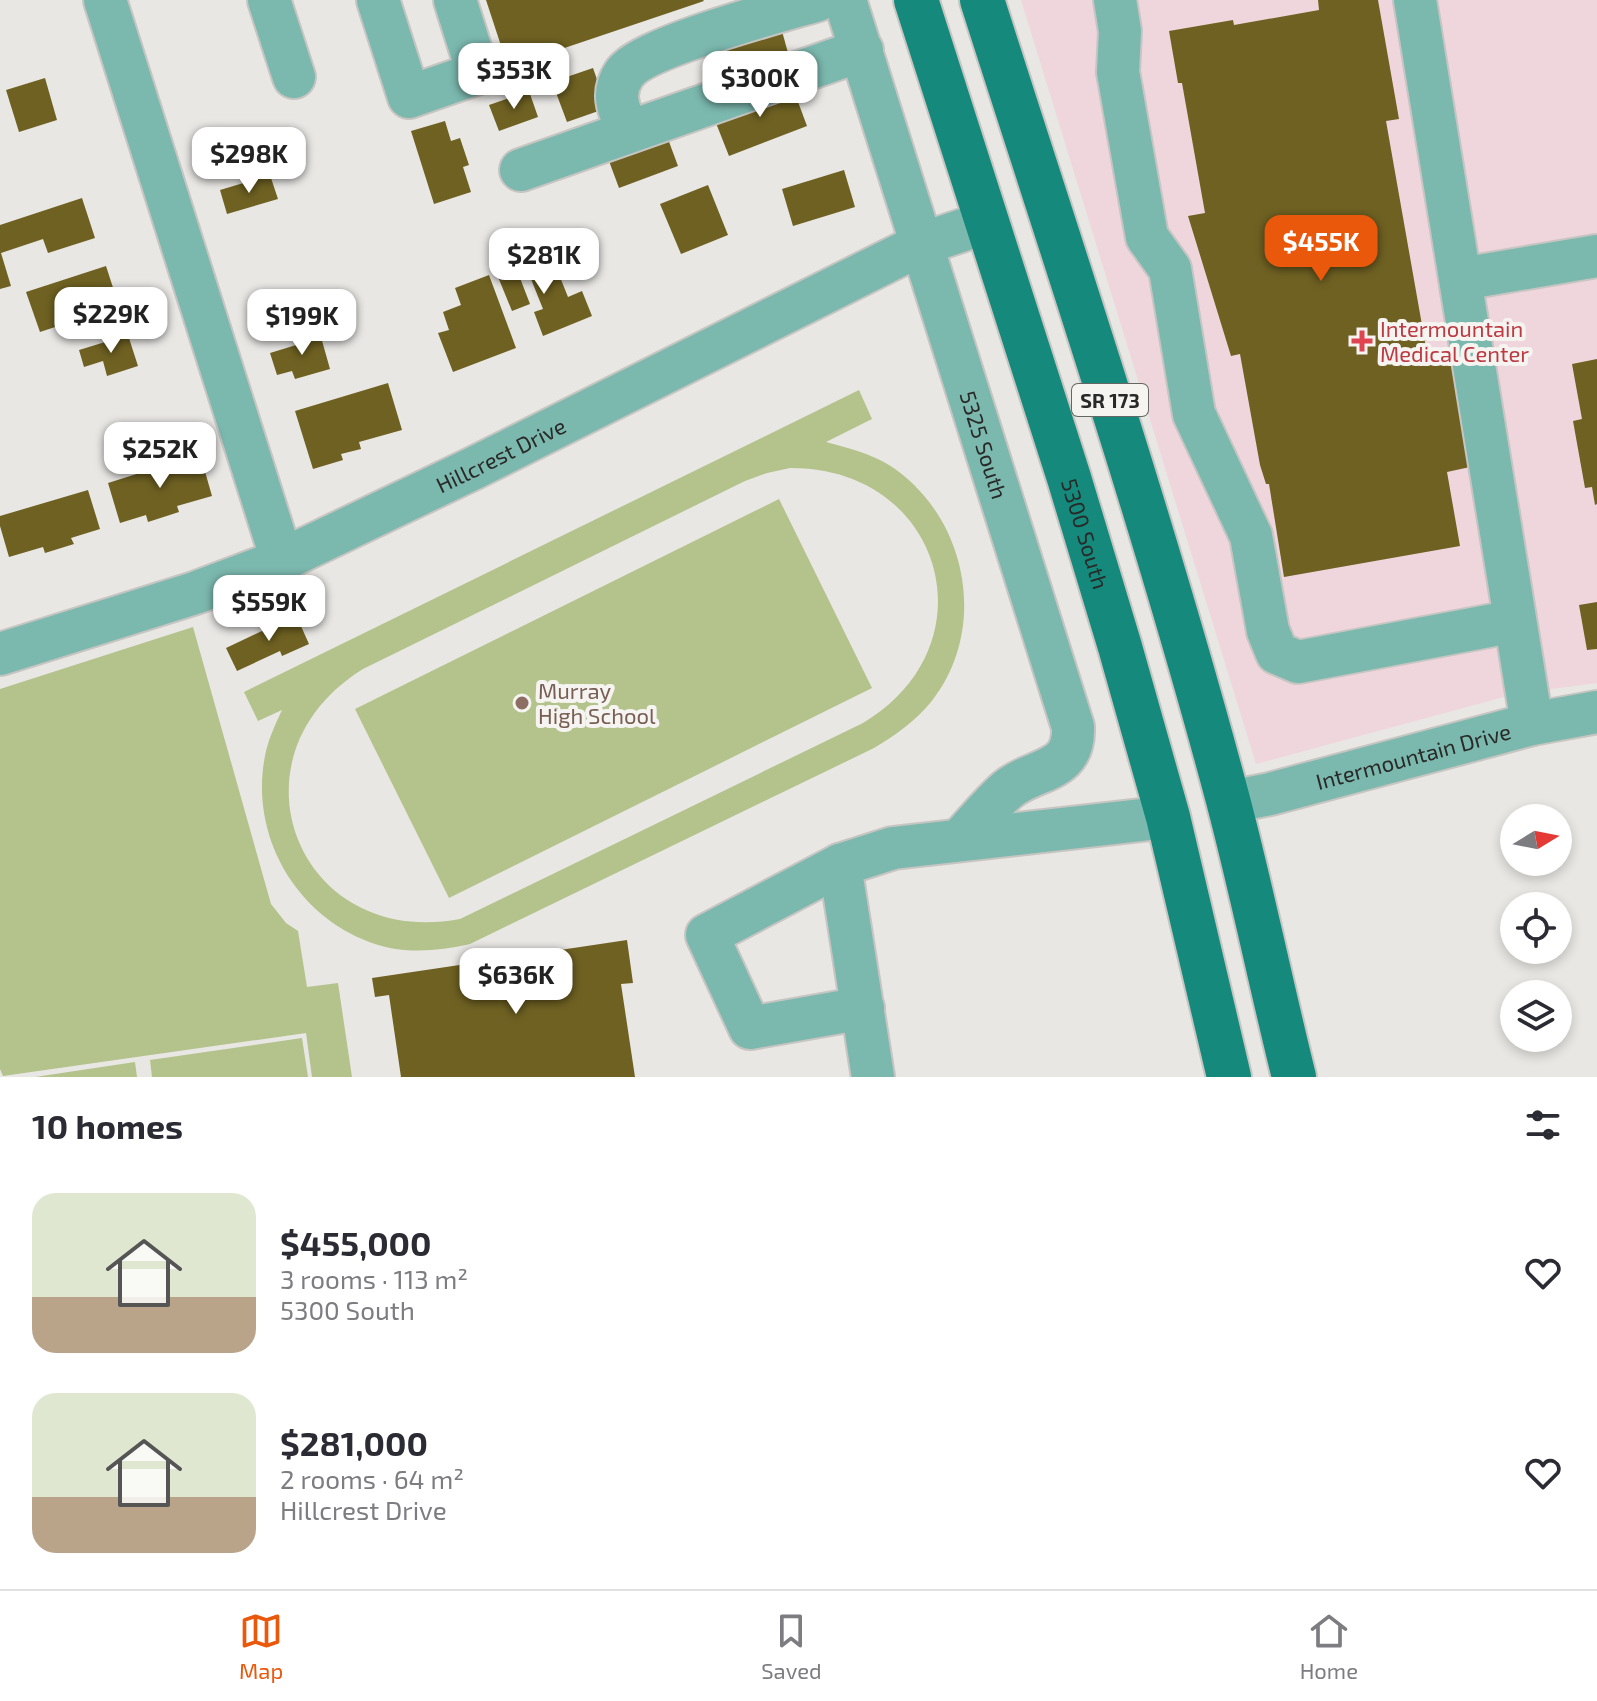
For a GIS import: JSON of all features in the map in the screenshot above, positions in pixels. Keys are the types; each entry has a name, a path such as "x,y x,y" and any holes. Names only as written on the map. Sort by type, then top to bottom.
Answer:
{"main road":[{"name":"5300 South","path":"916,0 1069,478 1168,817 1229,1077"},
{"name":"SR 173","path":"982,0 1142,503 1229,802 1294,1077"},
{"path":"1069,478 1116,531 1181,755 1229,802"},
{"path":"1168,817 1214,871 1263,1077"}],"street":[{"path":"105,0 282,560"},
{"path":"269,0 294,77"},
{"path":"378,0 409,97 478,73 455,0"},
{"path":"628,132 615,104 624,72 640,61 712,32 818,0"},
{"name":"5325 South","path":"845,0 1073,727 1074,743 1067,756 1053,767 1009,788 960,840"},
{"path":"1115,0 1120,31 1118,72 1147,237 1170,269 1194,414 1251,536 1268,631 1277,653 1298,662 1515,621"},
{"path":"1415,0 1532,724"},
{"path":"521,170 862,50"},
{"name":"Hillcrest Drive","path":"0,654 195,593 282,560 474,468 922,244 987,222"},
{"path":"1461,279 1597,256"},
{"name":"Intermountain Drive","path":"1229,802 1270,794 1532,724 1597,712"},
{"path":"863,1008 750,1028 707,935 840,865 893,848 1168,817"},
{"path":"840,865 873,1077"}],"shaded area":[{"name":"Intermountain Medical Center","path":"1021,0 1597,0 1597,683 1515,694 1256,764"}],"green space":[{"path":"859,390 872,419 826,442 858,451 889,465 916,487 937,513 952,542 961,574 964,608 960,641 949,673 931,702 897,733 874,748 470,944 450,948 400,950 359,938 332,922 308,902 274,850 265,820 262,788 265,756 282,710 258,721 244,692","holes":["790,468 842,475 884,496 915,528 933,566 938,608 928,650 904,690 863,723 460,919 403,921 356,905 320,876 298,838 289,795 296,749 320,706 363,669 745,481"]},
{"path":"779,499 872,688 449,898 355,709"},
{"path":"193,627 271,904 286,923 298,931 307,987 338,983 352,1077 312,1077 306,1033 3,1076 0,1069 0,689"},
{"path":"302,1038 308,1077 152,1077 150,1060"},
{"path":"135,1062 137,1077 35,1077"}],"building":[{"path":"486,0 703,0 704,1 508,67"},
{"path":"1318,0 1378,0 1399,119 1386,121 1428,359 1450,355 1470,467 1447,472 1460,546 1284,577 1269,484 1266,484 1260,465 1240,354 1231,356 1188,216 1205,213 1182,83 1178,83 1169,31 1233,20 1234,25 1319,10"},
{"path":"780,24 790,60 732,78 721,41"},
{"path":"593,68 607,108 567,122 552,82"},
{"path":"45,78 57,120 19,132 6,90"},
{"path":"791,83 807,126 729,156 712,113"},
{"path":"529,91 538,117 499,131 489,105"},
{"path":"445,121 451,141 460,138 469,165 463,167 471,192 434,204 411,131"},
{"path":"668,139 678,166 619,188 609,161"},
{"path":"844,170 855,207 793,226 782,189"},
{"path":"270,175 278,199 227,214 220,190"},
{"path":"708,185 728,235 681,254 660,204"},
{"path":"82,198 95,238 48,253 43,239 1,253 11,286 0,289 0,225"},
{"path":"527,260 532,272 554,262 568,297 582,291 592,316 543,336 534,312 543,309 529,274 520,278 530,304 512,311 496,272"},
{"path":"106,266 119,306 40,332 26,292"},
{"path":"489,275 516,348 453,372 438,333 449,330 443,312 461,305 455,288"},
{"path":"319,330 330,369 295,379 292,371 277,375 270,353 306,342 303,334"},
{"path":"128,335 138,366 107,376 103,361 84,367 79,350"},
{"path":"1597,359 1595,505 1592,487 1585,488 1573,421 1582,419 1572,364"},
{"path":"388,383 402,430 359,442 361,449 341,454 343,460 313,469 295,411"},
{"path":"200,454 212,496 177,506 179,512 148,522 146,515 120,523 108,483"},
{"path":"88,490 100,529 71,538 74,544 45,553 43,547 9,557 0,516"},
{"path":"1597,602 1597,649 1587,650 1579,605"},
{"path":"296,615 309,644 282,656 280,651 237,671 226,648"},
{"path":"627,940 633,983 621,984 635,1077 401,1077 389,995 375,997 372,978"}],"place":[{"name":"Intermountain Medical Center","path":"1362,341"},
{"name":"Murray High School","path":"522,703"}]}
